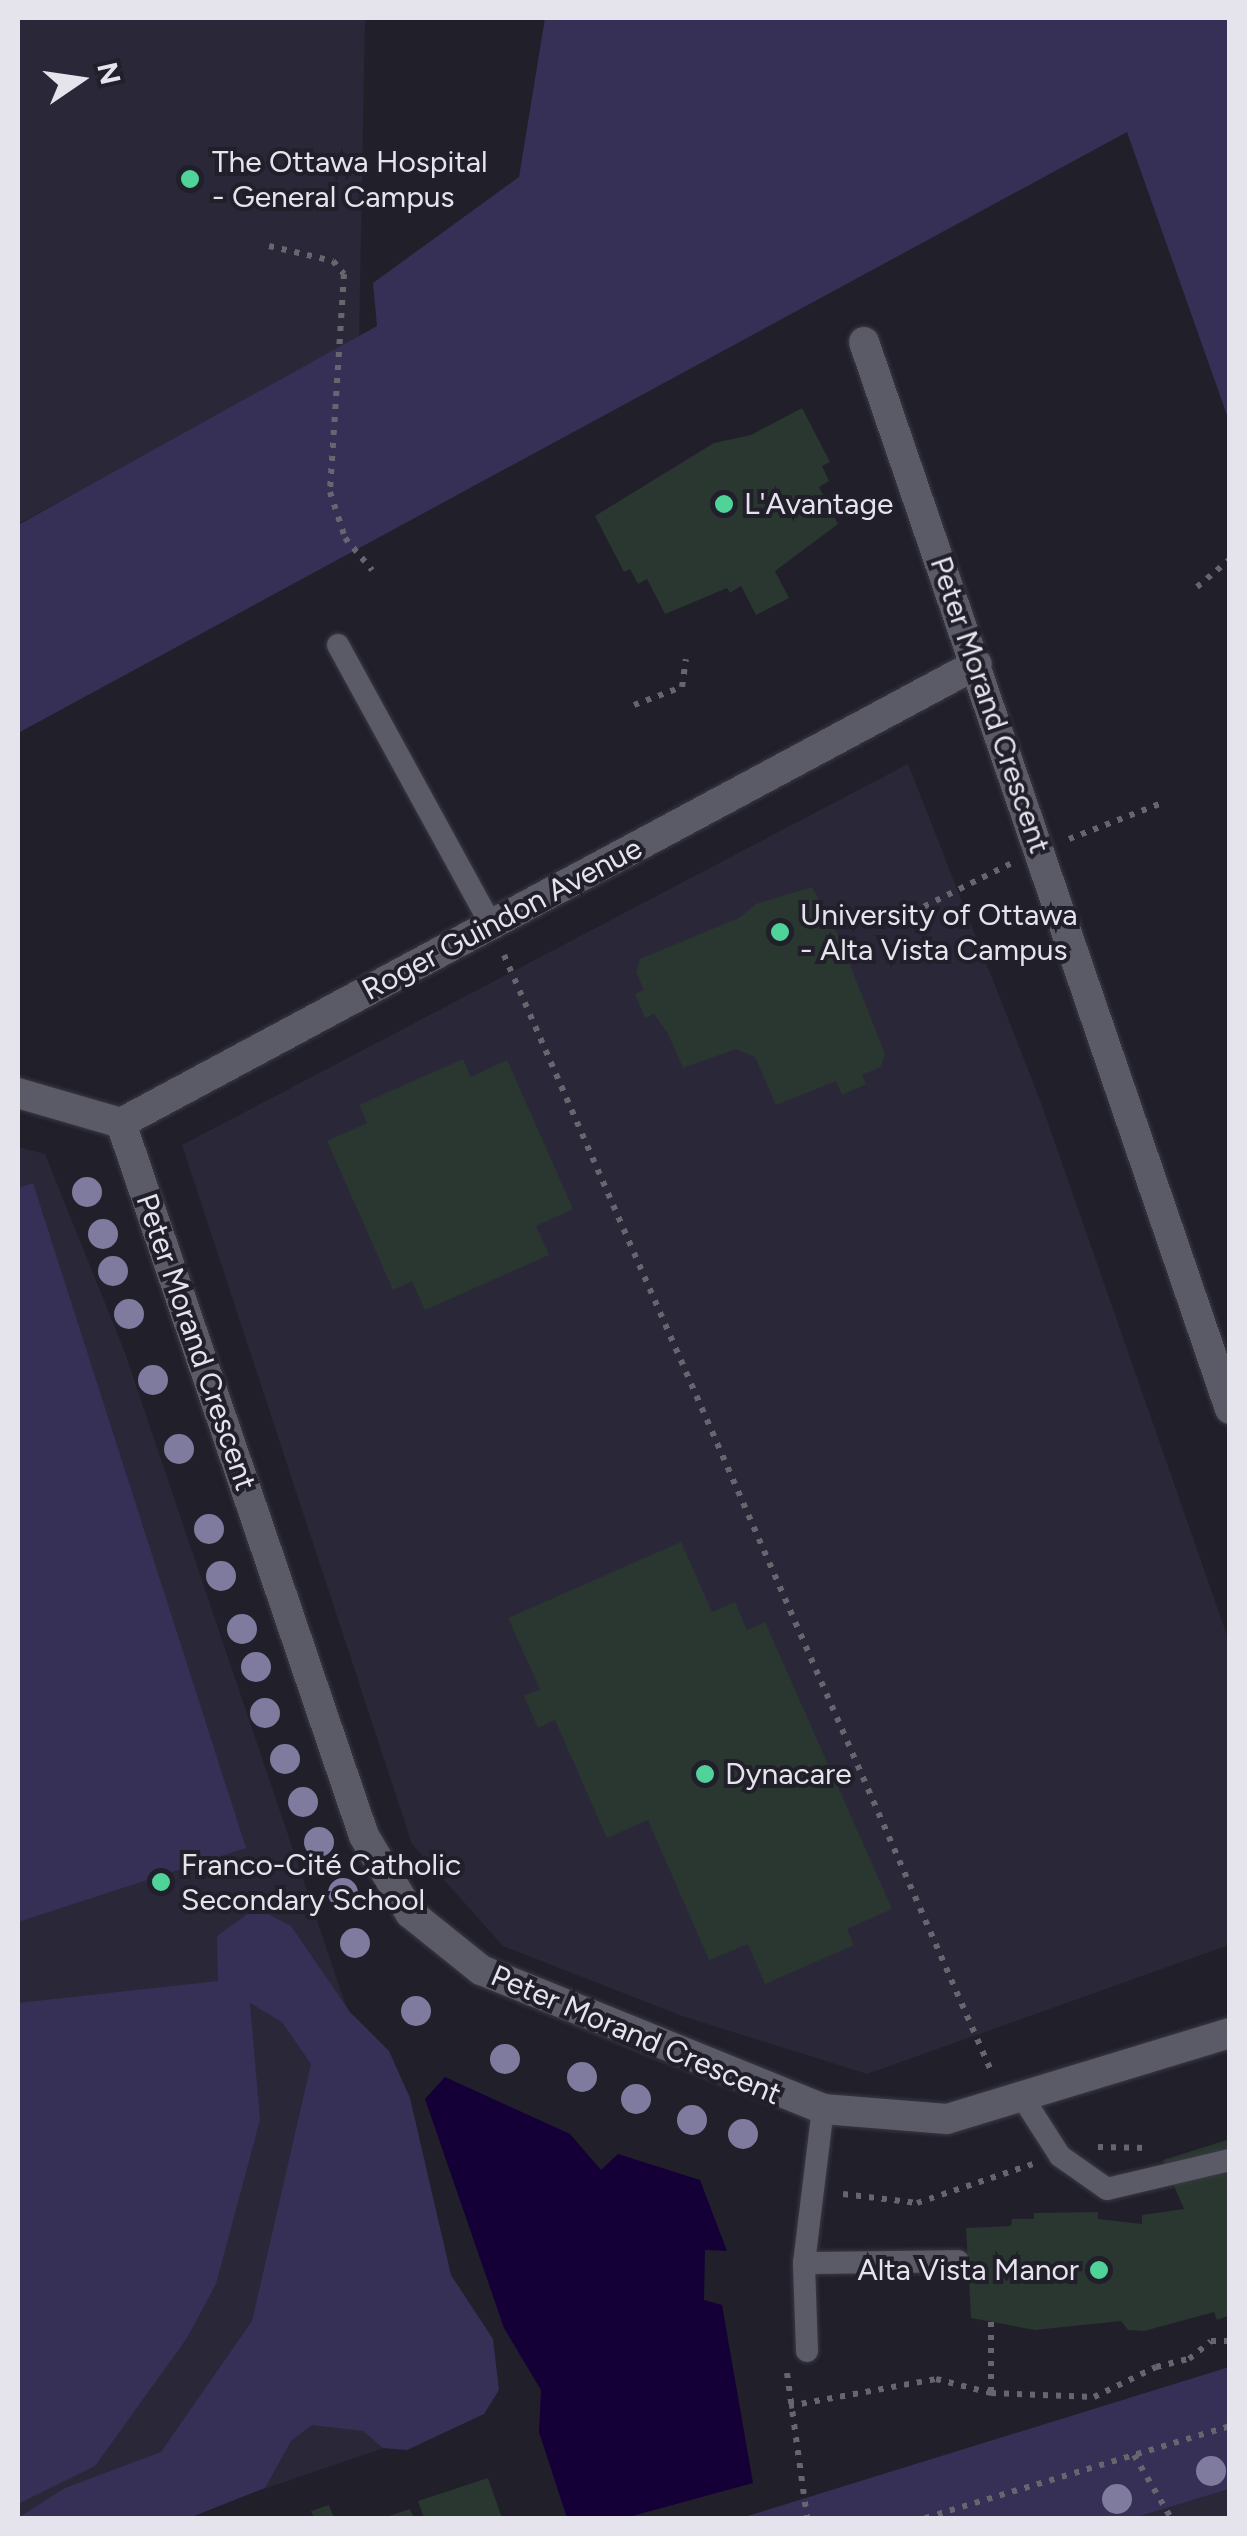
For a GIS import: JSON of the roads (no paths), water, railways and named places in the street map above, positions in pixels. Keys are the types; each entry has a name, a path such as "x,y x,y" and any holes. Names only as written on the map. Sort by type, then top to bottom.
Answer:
{"street":[{"name":"Peter Morand Crescent","path":"864,342 1230,1409"},
{"name":"Roger Guindon Avenue","path":"121,1123 977,664"},
{"path":"18,1093 121,1123"},
{"name":"Peter Morand Crescent","path":"121,1123 364,1836 410,1913 480,1970 823,2110 947,2119 1230,2033"}],"lane":[{"path":"338,645 491,924"},
{"path":"1012,2098 1060,2156 1108,2189 1230,2160"},
{"path":"808,2351 804,2263 808,2187 823,2110"},
{"path":"804,2263 958,2261"}],"place":[{"name":"The Ottawa Hospital - General Campus","path":"190,179"},
{"name":"L'Avantage","path":"724,504"},
{"name":"University of Ottawa - Alta Vista Campus","path":"780,932"},
{"name":"Dynacare","path":"705,1774"},
{"name":"Franco-Cité Catholic Secondary School","path":"161,1882"},
{"name":"Alta Vista Manor","path":"1099,2270"}]}
